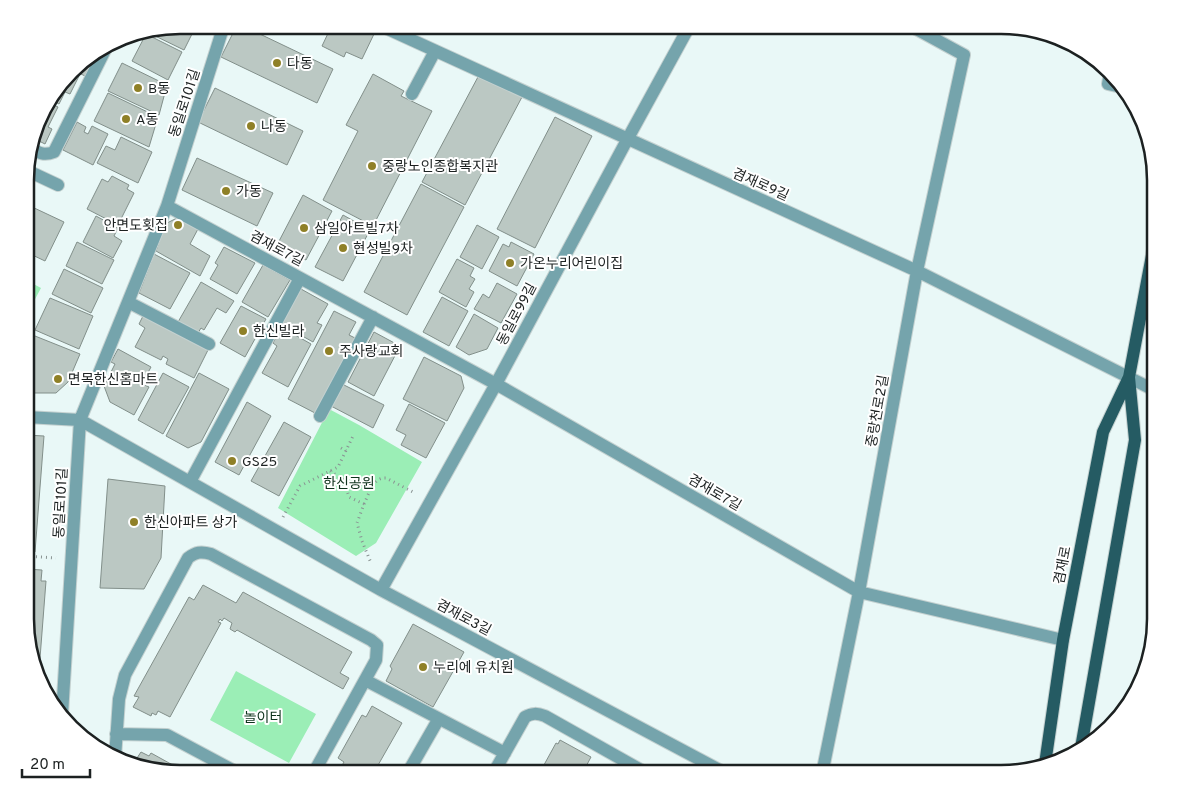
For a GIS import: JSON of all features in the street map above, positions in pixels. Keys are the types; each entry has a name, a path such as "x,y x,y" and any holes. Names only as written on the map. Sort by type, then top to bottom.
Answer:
{"main road":[{"name":"겸재로","path":"1046,758 1063,640 1103,432 1128,377 1147,280"},
{"name":"겸재로","path":"1082,741 1135,440 1128,377"}],"street":[{"name":"동일로101길","path":"63,706 80,420 167,206 221,34"},
{"name":"겸재로9길","path":"398,34 917,271 1147,386"},
{"name":"동일로99길","path":"381,590 496,384 685,34"},
{"name":"중랑천로2길","path":"824,765 859,592 917,271 964,55 926,34"},
{"path":"412,94 435,51"},
{"path":"37,152 41,154 54,152 102,56"},
{"path":"34,174 58,185"},
{"name":"겸재로7길","path":"167,206 496,384 859,592 1063,640"},
{"path":"190,482 300,278"},
{"path":"128,302 209,344"},
{"path":"320,416 373,317"},
{"path":"34,417 80,420"},
{"name":"겸재로3길","path":"80,420 381,590 710,765"},
{"path":"115,750 119,699 125,675 188,558 195,553 202,552 211,554 377,645 376,660 318,765"},
{"path":"365,680 505,754"},
{"path":"498,765 525,718 537,713 632,765"},
{"path":"412,765 438,720"},
{"path":"116,734 167,735 223,765"}],"path":[{"path":"276,530 300,486 338,467 354,434"},
{"path":"341,448 346,451"},
{"path":"330,471 344,480 349,497 364,504"},
{"path":"381,590 359,530 358,518 377,480 386,478 431,501"},
{"path":"34,557 71,560"}],"green space":[{"path":"34,284 41,288 34,301"},
{"name":"한신공원","path":"329,409 422,462 376,543 356,556 278,508"},
{"name":"놀이터","path":"236,671 316,714 289,763 210,720"}],"building":[{"path":"192,34 184,50 156,36"},
{"name":"다동","path":"232,34 260,34 333,69 317,103 221,57"},
{"path":"328,34 374,34 362,59 346,52 344,57 322,46"},
{"path":"152,37 182,52 168,80 132,61 144,39"},
{"name":"B동","path":"122,63 167,85 159,115 108,91"},
{"path":"91,65 85,76 80,74"},
{"name":"중랑노인종합복지관","path":"373,74 404,91 401,96 432,111 373,226 323,200 358,131 346,125"},
{"path":"479,75 522,97 465,205 422,182"},
{"path":"79,76 70,94 65,92 59,104 56,102 58,99"},
{"name":"나동","path":"215,88 303,131 287,165 198,122"},
{"name":"A동","path":"108,93 158,117 149,147 94,121"},
{"path":"54,105 58,107 48,127 52,129 45,144 39,141"},
{"path":"555,117 592,136 535,248 497,229"},
{"path":"77,122 86,127 84,132 88,134 92,126 108,134 93,165 63,150"},
{"path":"121,137 152,152 138,183 97,163 106,146 115,150"},
{"name":"가동","path":"197,158 273,193 257,226 182,190"},
{"path":"112,176 129,185 127,189 134,193 118,225 87,209 102,179 108,182"},
{"path":"421,184 464,207 407,315 364,292"},
{"name":"삼일아트빌7차","path":"303,195 332,211 306,260 277,245"},
{"path":"34,208 64,222 45,261 34,256"},
{"name":"현성빌9차","path":"343,215 370,230 343,281 315,267"},
{"path":"96,216 118,228 114,236 122,241 113,258 83,242"},
{"path":"179,217 198,229 190,244 210,256 200,276 156,251 165,224"},
{"path":"477,225 499,237 482,269 460,257"},
{"path":"77,242 114,260 102,284 66,266"},
{"path":"511,242 534,254 517,286 489,271 503,244 509,247"},
{"path":"224,247 255,263 237,294 210,279 218,265 215,263"},
{"path":"154,254 190,273 170,309 139,293"},
{"path":"457,259 474,268 470,276 475,279 469,289 474,292 466,307 439,292"},
{"path":"263,265 290,280 268,317 242,302"},
{"path":"64,269 103,288 91,313 52,294"},
{"path":"201,282 234,301 226,313 217,308 204,330 201,328 198,333 178,322"},
{"path":"497,283 517,294 501,323 474,309 483,294 489,298"},
{"path":"301,289 328,304 317,323 322,325 313,342 281,324"},
{"path":"442,297 468,311 449,346 423,332"},
{"path":"50,298 93,316 79,349 35,330"},
{"name":"한신빌라","path":"241,306 266,319 245,357 220,343"},
{"path":"334,311 356,322 349,335 355,338 315,413 288,399"},
{"path":"474,314 498,328 487,349 469,355 456,347"},
{"path":"143,316 208,350 194,378 166,364 168,359 163,356 161,360 135,347 145,328 139,324"},
{"path":"281,327 311,344 288,387 262,373 277,346 273,343"},
{"path":"374,332 400,346 374,396 348,382"},
{"path":"34,336 80,354 68,382 56,393 34,393"},
{"path":"118,349 151,367 142,384 149,387 134,415 110,402 104,386 115,364 111,362"},
{"path":"424,357 461,376 464,388 447,421 403,399"},
{"path":"163,373 189,387 163,434 138,420"},
{"path":"199,373 229,389 201,442 188,448 166,436"},
{"path":"342,384 384,405 373,428 331,406"},
{"path":"247,402 271,416 239,475 215,462"},
{"path":"409,404 445,423 426,458 401,445 406,435 396,430"},
{"path":"284,422 311,437 279,496 251,481"},
{"path":"34,435 44,436 34,552"},
{"name":"한신아파트 상가","path":"108,479 165,486 161,558 144,589 100,588"},
{"path":"34,570 42,570 41,581 46,581 40,658 35,638"},
{"path":"203,585 236,603 243,592 352,652 340,673 349,678 343,689 237,630 235,632 230,629 232,623 224,618 218,622 221,623 170,717 158,711 156,715 152,713 151,716 133,707 139,697 134,696 189,597 194,600"},
{"name":"누리에 유치원","path":"413,624 464,652 433,707 386,681 392,669 390,666"},
{"path":"372,706 402,723 378,765 342,765 344,762 338,758 362,715 366,717"},
{"path":"560,740 591,757 587,765 544,765 556,743 558,744"},
{"path":"141,752 149,756 151,753 172,765 161,764 137,758"}],"place":[{"name":"다동","path":"277,63"},
{"name":"B동","path":"138,88"},
{"name":"A동","path":"126,119"},
{"name":"나동","path":"251,126"},
{"name":"중랑노인종합복지관","path":"372,166"},
{"name":"가동","path":"226,191"},
{"name":"안면도횟집","path":"178,225"},
{"name":"삼일아트빌7차","path":"304,228"},
{"name":"현성빌9차","path":"343,248"},
{"name":"가온누리어린이집","path":"510,263"},
{"name":"한신빌라","path":"243,331"},
{"name":"주사랑교회","path":"329,351"},
{"name":"면목한신홈마트","path":"58,379"},
{"name":"GS25","path":"232,461"},
{"name":"한신아파트 상가","path":"134,522"},
{"name":"누리에 유치원","path":"423,667"}]}
